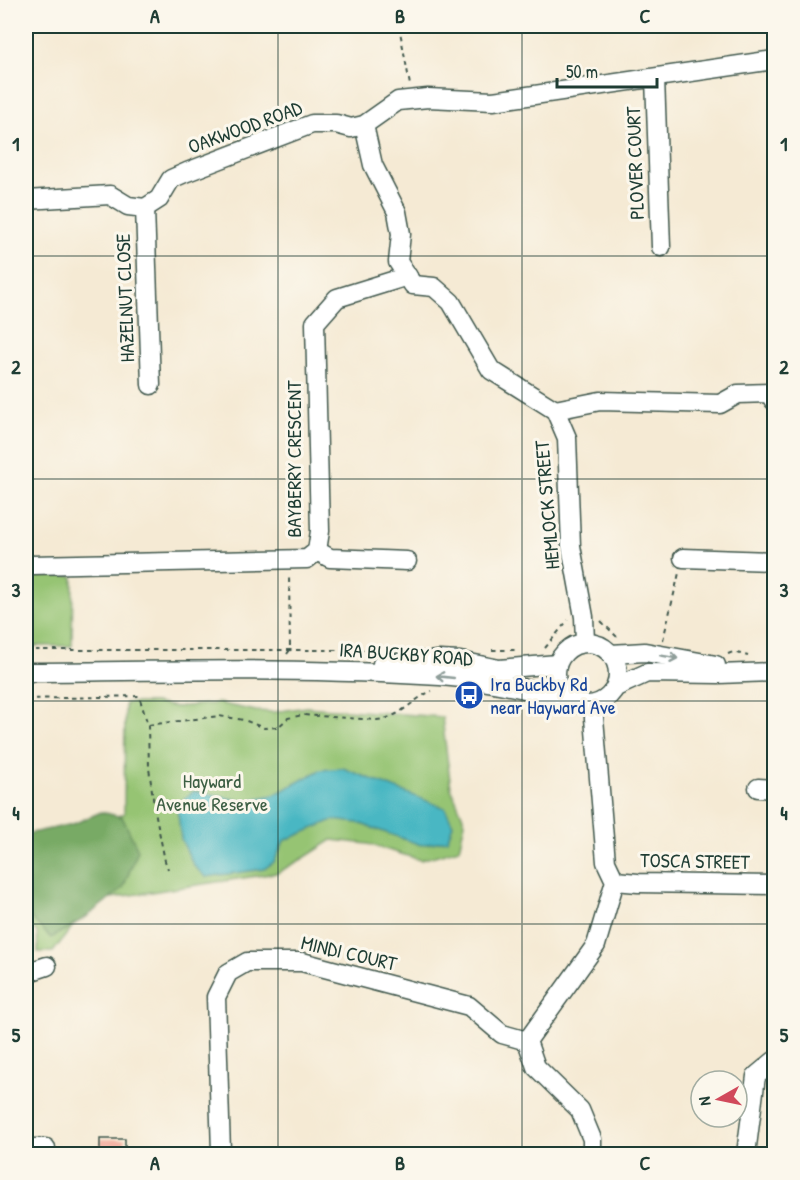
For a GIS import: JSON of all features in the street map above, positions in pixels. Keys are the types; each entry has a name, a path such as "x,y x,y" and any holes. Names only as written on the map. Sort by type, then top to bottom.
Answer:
{"street":[{"path":"774,60 493,101 428,98 398,101 364,125 373,165 397,212 401,234 398,262 413,285 434,287 451,302 491,370 555,410 600,401 720,404 738,394 769,393 774,401"},
{"name":"PLOVER COURT","path":"655,78 661,248"},
{"name":"OAKWOOD ROAD","path":"144,208 159,199 171,179 312,124 336,124 351,128 364,125"},
{"path":"26,200 110,195 128,206 144,208"},
{"name":"HAZELNUT CLOSE","path":"144,208 151,385"},
{"name":"BAYBERRY CRESCENT","path":"26,563 32,565 307,559 317,551 320,531 315,323 338,298 408,276"},
{"name":"HEMLOCK STREET","path":"555,410 567,438 571,546 585,617 585,642"},
{"path":"317,551 330,558 407,561"},
{"path":"683,558 774,561"},
{"path":"585,642 604,647 616,662 618,670 616,687 603,701 594,705 574,703 565,697 556,681 555,673 561,656 576,644 585,642"},
{"path":"611,654 645,652 754,672"},
{"name":"IRA BUCKBY ROAD","path":"278,670 438,660 500,669 557,664"},
{"name":"IRA BUCKBY ROAD","path":"26,672 278,670 441,676 565,697"},
{"path":"616,687 647,673 774,672"},
{"path":"592,1155 592,1139 580,1110 536,1068 527,1041 596,945 615,880 606,862 594,705"},
{"name":"TOSCA STREET","path":"615,880 638,883 774,885"},
{"name":"MINDI COURT","path":"224,1155 221,1151 216,998 228,973 247,962 302,962 469,1006 502,1034 527,1041"},
{"path":"26,973 47,966"},
{"path":"746,1155 756,1076 774,1061"},
{"path":"26,1148 46,1148"}],"path":[{"path":"399,26 413,99"},
{"path":"660,648 683,558"},
{"path":"278,670 290,650 289,559"},
{"path":"148,725 219,716 244,720 264,728 278,727 288,718 303,716 386,719 401,713 425,694 435,690"},
{"path":"26,699 139,696 148,725 149,768 154,806 168,869"}],"green space":[{"path":"26,575 73,576 72,646 26,646"},
{"name":"Hayward Avenue Reserve","path":"125,703 154,703 176,707 218,703 256,711 274,712 306,707 442,717 451,788 465,822 459,849 421,860 368,844 332,840 277,873 92,901 53,952 38,952 37,932 26,922 26,842 124,814"},
{"path":"101,812 122,817 138,850 123,888 85,918 51,938 26,913 26,834 73,824"}],"water":[{"path":"343,768 445,808 453,825 447,840 421,845 358,823 333,820 284,841 274,862 264,869 206,877 194,866 181,839 177,805 194,791 243,801 274,795 320,770"}],"building":[{"path":"100,1139 125,1139 125,1155 100,1155"}],"place":[{"name":"Ira Buckby Rd near Hayward Ave","path":"469,695"}]}
